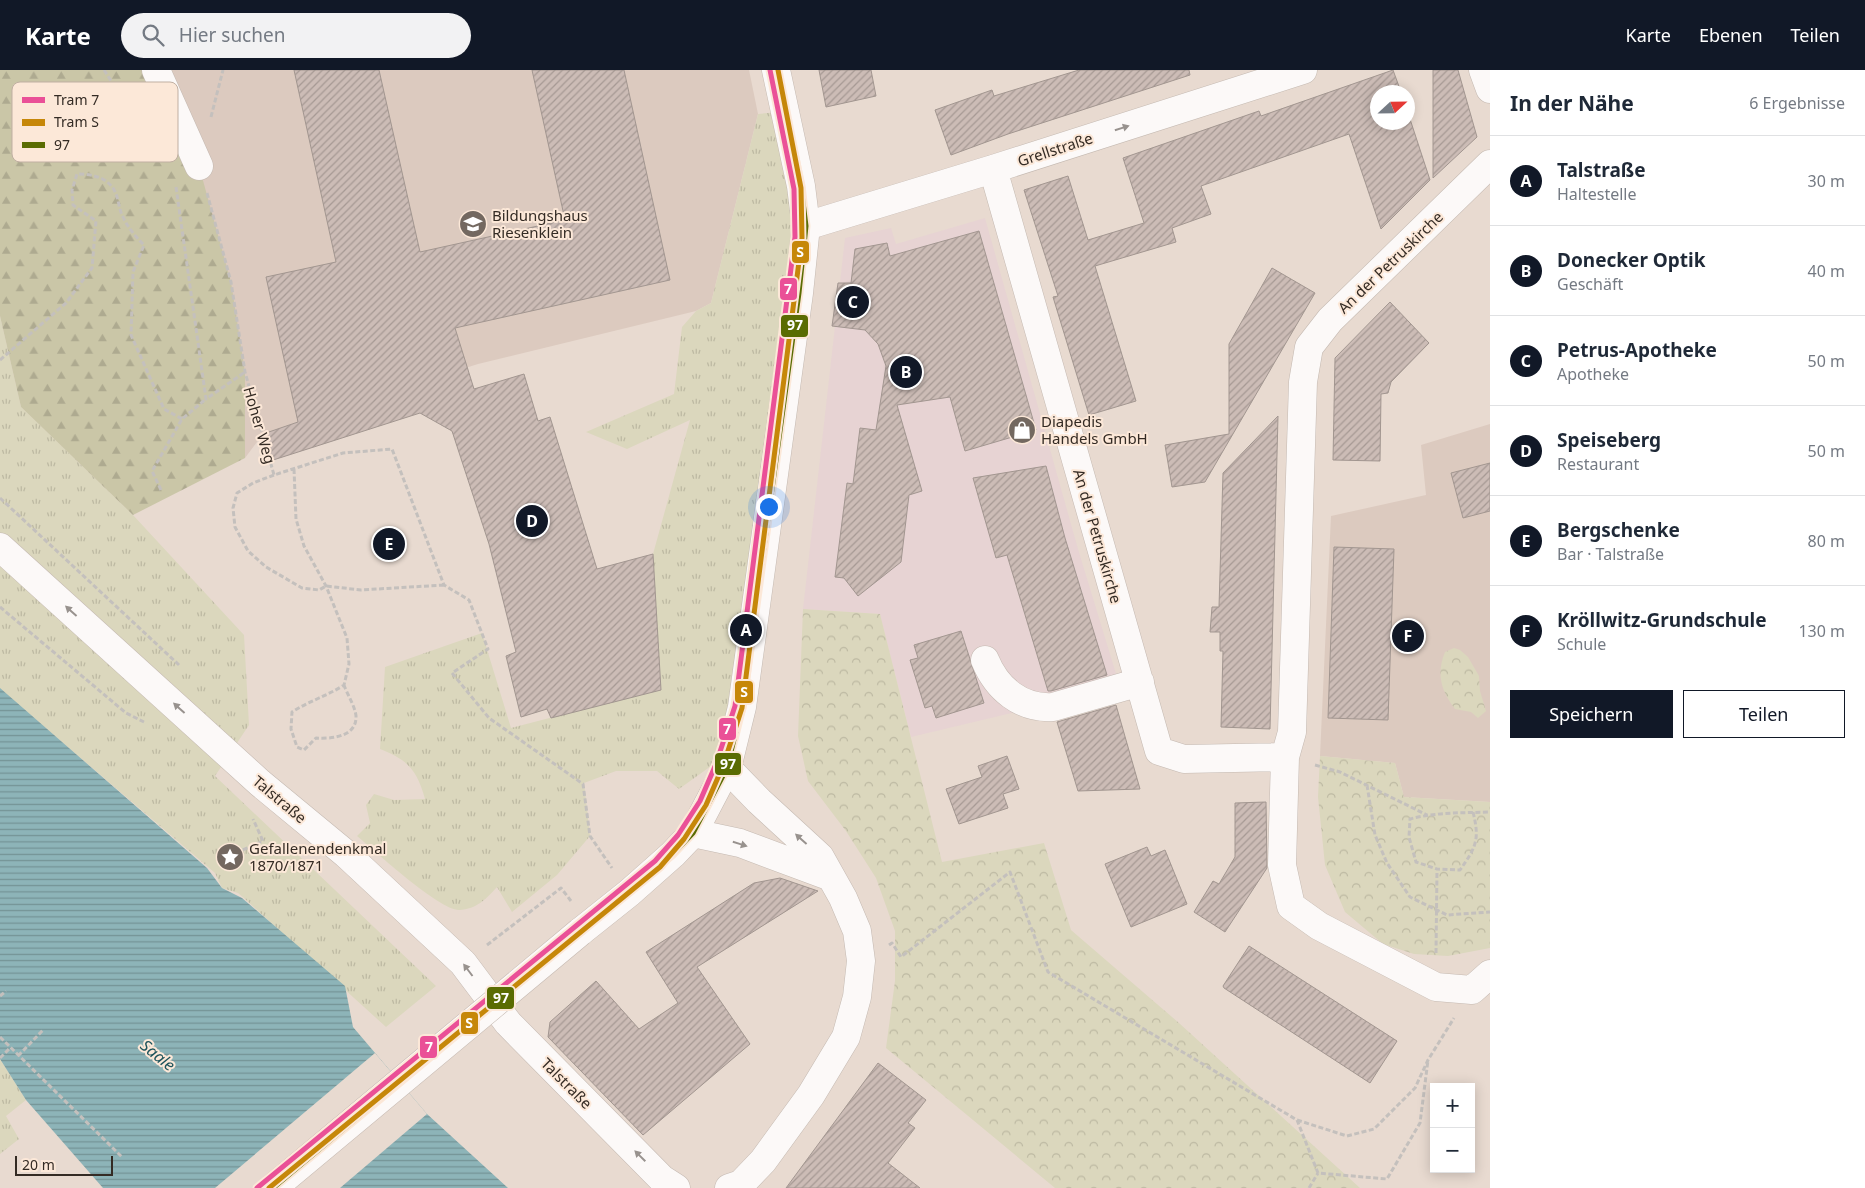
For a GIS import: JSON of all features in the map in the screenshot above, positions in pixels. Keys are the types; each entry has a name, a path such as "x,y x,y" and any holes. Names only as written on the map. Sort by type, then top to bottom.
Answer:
{"street":[{"path":"156,70 161,82"},
{"path":"272,1188 629,893 673,854 693,832 727,768 742,707 799,293 806,226 801,186 776,70"},
{"name":"Grellstraße","path":"806,226 992,170 1303,70"},
{"path":"1483,70 1490,89"},
{"path":"178,119 199,166"},
{"name":"An der Petruskirche","path":"1484,986 1436,987 1319,926 1291,906 1282,865 1285,757 1292,732 1302,382 1309,347 1330,320 1490,164"},
{"name":"An der Petruskirche","path":"992,170 1159,751 1184,759 1285,757"},
{"name":"Talstraße","path":"0,547 260,783 346,854 463,963 508,1023 662,1179 676,1188"},
{"path":"985,660 992,676 1005,691 1023,703 1038,708 1053,707 1140,682"},
{"path":"727,768 758,801 820,857 843,898 857,931 861,961 858,997 846,1037 811,1095 763,1161 741,1184 729,1188"},
{"path":"693,832 740,843 831,877"}],"path":[{"path":"104,70 112,82"},
{"name":"Hoher Weg","path":"199,166 231,282 245,372 274,475 343,453 392,449 444,585"},
{"path":"0,360 66,303 92,268 96,221 73,205 72,190 77,174 92,174 108,182 116,193 122,216 134,235 144,245 133,272 131,335 164,409 182,419"},
{"path":"175,177 206,399"},
{"path":"161,490 152,471 182,419 206,399 245,372"},
{"path":"294,469 296,519 304,546 326,586 347,638 349,664 344,685 356,715 354,725 347,734 332,739 316,738 304,750 297,747 291,729 292,712 304,704 328,696 344,685"},
{"path":"274,475 253,483 237,493 233,508 235,527 248,551 266,566 302,588 319,590 326,586 361,590 444,585 469,600 488,649 452,673 489,718 584,784 590,836 629,893"},
{"path":"0,607 126,712 152,726"},
{"path":"1340,772 1427,814"},
{"path":"236,854 263,841 250,813 260,783"},
{"path":"1367,785 1375,835 1387,863 1410,897 1447,915 1490,912"},
{"path":"1473,812 1478,832 1471,855 1460,870 1437,868 1416,862 1408,837 1410,819 1427,814 1473,812 1490,812"},
{"path":"1436,987 1437,868"},
{"path":"892,943 901,957 1010,872 1048,972 1297,1120 1347,1136 1374,1129 1415,1088 1428,1060 1484,986"},
{"path":"463,963 561,888 585,929"},
{"path":"0,996 6,991"},
{"path":"18,1056 44,1029"},
{"path":"0,1037 122,1157"},
{"path":"0,1058 10,1048"},
{"path":"1318,1173 1387,1179 1420,1123 1428,1060"},
{"path":"1297,1120 1318,1173"},
{"path":"1309,1188 1318,1173"}],"shaded area":[{"name":"Bildungshaus Riesenklein","path":"156,70 749,70 758,114 711,303 696,311 478,364 345,406 263,434 245,458 245,372 178,145 178,82 160,82"},
{"path":"985,218 1078,549 1120,687 911,737 880,614 803,609 845,238 891,228 896,244"},
{"path":"1490,424 1490,802 1404,797 1395,763 1320,756 1331,516 1426,495 1421,445"}],"green space":[{"path":"0,70 156,70 161,82 12,82 12,162 178,162 178,119 199,166 231,282 245,372 245,458 133,515 21,407 0,316"},
{"path":"779,112 795,237 746,630 718,761 679,789 657,771 616,771 584,783 590,836 557,875 512,912 497,887 485,899 471,908 459,910 450,907 423,891 357,836 370,823 366,805 374,794 394,800 425,799 419,780 410,767 398,757 380,749 385,667 482,633 511,728 661,689 653,554 690,420 627,449 586,432 674,394 682,327 696,311 711,303 758,114"},
{"path":"0,316 21,407 133,515 244,635 249,725 215,776 436,986 386,1027 238,893 222,888 215,873 0,689"},
{"path":"803,609 880,614 942,862 1044,843 1071,930 1179,1023 1360,1188 1055,1188 886,1048 895,981 895,931 876,878 846,831 808,781 798,736"},
{"path":"1454,648 1460,650 1468,657 1479,676 1480,691 1486,711 1478,718 1471,712 1455,709 1443,689 1441,682 1442,660 1445,652"},
{"path":"1320,756 1395,763 1404,797 1490,802 1490,948 1448,956 1414,954 1383,944 1345,912 1325,865 1318,797"},
{"path":"0,1059 26,1100 6,1116 19,1139 0,1154"}],"water":[{"name":"Saale","path":"0,688 207,868 222,888 242,898 345,986 353,1027 427,1114 508,1188 103,1188 26,1100 0,1059"}],"pier":[{"path":"375,1053 427,1114 340,1188 215,1188"}],"building":[{"path":"294,70 379,70 420,252 565,220 532,70 624,70 670,280 455,328 474,389 524,374 538,421 550,417 597,569 653,554 661,690 551,718 547,709 521,717 506,656 516,652 489,544 452,431 420,413 270,461 263,434 298,422 266,277 336,262"},
{"path":"819,70 871,70 876,96 826,107"},
{"path":"1079,70 1189,70 1190,75 1008,134 951,155 935,110 992,90 994,96"},
{"path":"1393,70 1398,85 1370,85 1370,130 1414,130 1430,180 1381,229 1349,134 1201,186 1211,214 1172,228 1176,242 1095,266 1136,401 1089,415 1053,297 1058,296 1024,190 1068,176 1088,240 1144,223 1123,158 1259,111 1261,116"},
{"path":"1433,70 1458,70 1477,137 1433,178"},
{"path":"979,231 1036,430 965,451 950,397 897,405 922,491 909,495 901,562 858,596 844,578 835,577 847,483 853,484 860,428 876,430 886,366 878,344 865,330 832,326 838,283 851,283 855,249 887,243 890,256"},
{"path":"1272,268 1315,293 1205,482 1172,487 1165,445 1229,434 1229,344"},
{"path":"1390,302 1429,343 1391,382 1388,393 1381,394 1380,461 1333,460 1335,358"},
{"path":"1278,416 1270,729 1221,727 1223,651 1220,651 1220,632 1210,632 1212,607 1219,607 1223,473"},
{"path":"1490,463 1490,511 1463,518 1451,473"},
{"path":"1046,466 1065,538 1107,675 1051,691 1048,691 1007,555 996,558 973,478"},
{"path":"1334,547 1394,549 1388,720 1328,718"},
{"path":"961,631 984,703 936,718 932,706 925,708 910,660 918,658 914,645"},
{"path":"1116,705 1140,789 1078,791 1057,722"},
{"path":"1007,756 1019,789 1003,794 1008,808 959,824 946,789 982,777 978,766"},
{"path":"1266,802 1267,868 1225,932 1194,912 1213,881 1219,884 1235,857 1235,803"},
{"path":"1147,847 1151,856 1165,850 1187,904 1131,927 1105,864"},
{"path":"780,878 818,891 697,967 750,1044 643,1135 548,1037 550,1022 596,981 639,1029 678,1003 646,952 754,883"},
{"path":"1249,946 1397,1041 1370,1083 1224,988 1223,986"},
{"path":"878,1063 926,1100 908,1123 915,1128 888,1163 920,1188 786,1188"}],"tram line":[{"name":"7","path":"257,1188 655,861 678,835 700,801 716,764 735,706 795,237 794,189 770,70"},
{"name":"S","path":"269,1188 660,867 684,839 706,805 723,766 742,708 802,238 801,188 778,70"}],"transit line":[{"name":"97","path":"273,1188 673,854 693,833 727,768 742,707 799,293 806,226 801,186 776,70"}],"place":[{"name":"Bildungshaus Riesenklein","path":"473,224"},
{"name":"Petrus-Apotheke","path":"853,302"},
{"name":"Donecker Optik","path":"906,372"},
{"name":"Diapedis Handels GmbH","path":"1022,430"},
{"name":"Speiseberg","path":"532,521"},
{"name":"Bergschenke","path":"389,544"},
{"name":"Talstraße","path":"746,630"},
{"name":"Kröllwitz-Grundschule","path":"1408,636"},
{"name":"Gefallenendenkmal 1870/1871","path":"230,857"}]}
